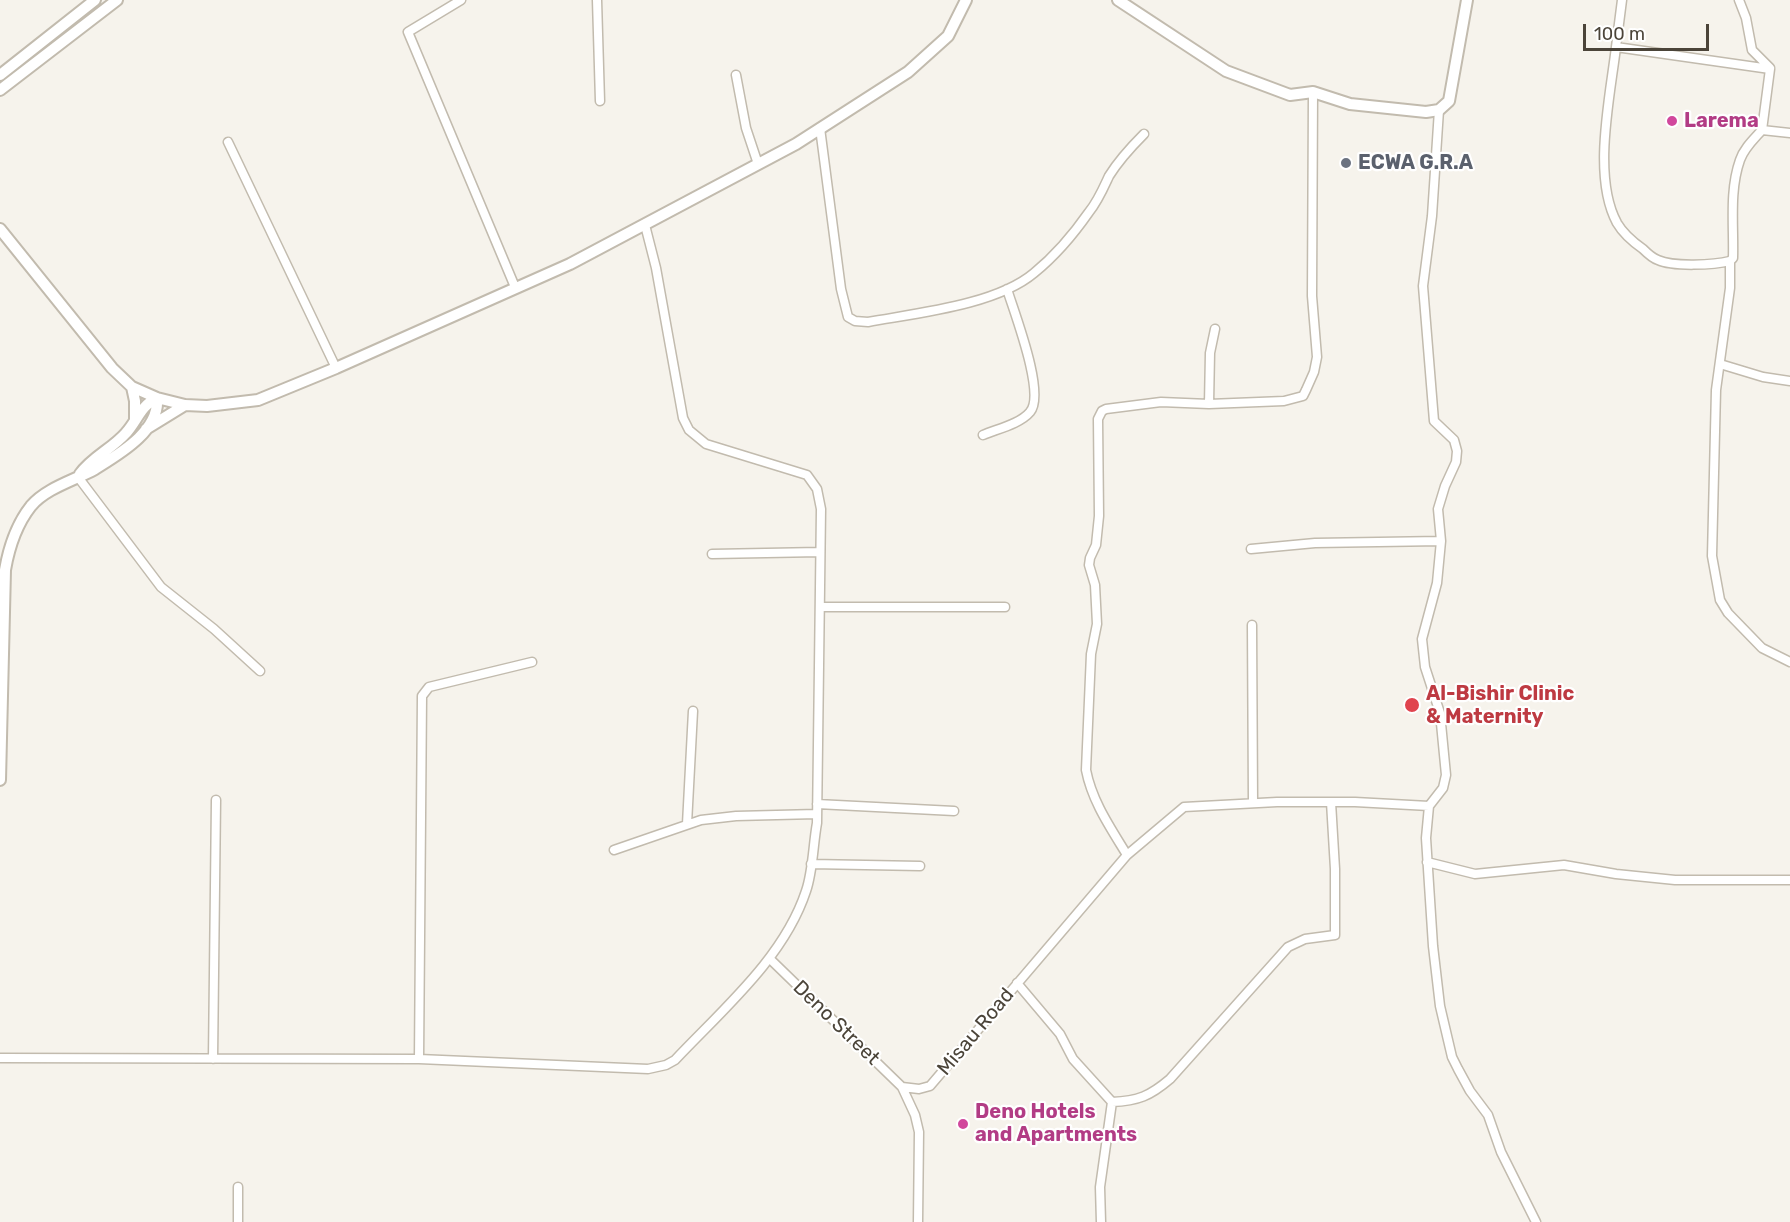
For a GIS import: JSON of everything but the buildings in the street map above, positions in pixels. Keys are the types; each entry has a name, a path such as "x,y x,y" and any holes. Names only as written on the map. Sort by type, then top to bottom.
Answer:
{"street":[{"path":"0,75 95,0"},
{"path":"0,90 117,0"},
{"path":"461,0 408,32 515,287"},
{"path":"597,0 600,101"},
{"path":"0,229 112,368 132,387 157,398 185,405 225,405 258,400 336,368 570,264 758,164 908,72 948,36 966,0"},
{"path":"1118,0 1226,71 1290,95 1313,92 1350,104 1426,112 1439,110 1449,101 1467,0"},
{"path":"1622,0 1604,153 1611,209 1628,238 1657,260 1667,263 1715,265 1730,261"},
{"path":"1739,0 1746,18 1752,50 1770,69"},
{"path":"61,27 68,38"},
{"path":"1616,47 1770,69"},
{"path":"1770,69 1762,130 1747,146 1740,159 1734,187 1733,258 1730,261 1730,288 1716,390 1712,556 1720,600 1728,613 1762,648 1790,662"},
{"path":"736,75 746,128 758,164"},
{"path":"1127,855 1098,805 1086,770 1091,654 1097,624 1095,585 1089,565 1096,545 1099,516 1098,419 1102,411 1106,409 1161,402 1209,404 1293,399 1303,396 1311,384 1317,357 1312,296 1313,92"},
{"path":"1439,110 1432,216 1423,286 1434,421 1454,440 1457,451 1456,462 1438,509 1441,541 1437,583 1424,626 1422,645 1425,667 1440,713 1446,775 1443,788 1428,806 1427,862 1440,1006 1452,1057 1470,1091 1488,1115 1501,1152 1536,1222"},
{"path":"820,128 840,289 848,317 855,321 868,322 990,296 1033,275 1069,239 1096,204 1110,175 1127,150 1144,134"},
{"path":"1762,130 1790,133"},
{"path":"228,142 336,368"},
{"path":"0,1058 419,1059 648,1069 666,1065 675,1060 770,959 792,923 811,877 817,809 819,495 807,475 706,444 689,430 682,418 656,268 645,225"},
{"path":"983,435 1015,422 1030,412 1034,403 1032,370 1006,290"},
{"path":"1209,404 1210,352 1215,330"},
{"path":"1720,364 1763,377 1790,381"},
{"path":"132,387 135,419"},
{"path":"78,477 86,466 120,439 147,404 157,398"},
{"path":"146,429 155,412 157,398"},
{"path":"0,780 5,570 12,538 32,504 94,470 130,445 146,429 185,405"},
{"path":"78,477 161,587 214,629 260,671"},
{"path":"1251,549 1315,543 1441,541"},
{"path":"712,554 820,552"},
{"path":"820,607 1005,607"},
{"path":"1252,625 1253,803"},
{"path":"419,1059 422,696 429,687 531,662"},
{"path":"687,824 693,711"},
{"path":"213,1059 216,800"},
{"path":"1112,1102 1133,1101 1154,1093 1170,1079 1288,947 1305,939 1335,935 1335,869 1331,802"},
{"name":"Misau Road","path":"902,1087 919,1089 930,1086 1127,855 1184,807 1331,802 1428,806"},
{"path":"614,850 701,819 817,809 954,811"},
{"path":"1427,862 1475,874 1564,865 1616,874 1675,880 1790,880"},
{"path":"811,864 920,866"},
{"name":"Deno Street","path":"770,959 902,1087"},
{"path":"1017,983 1060,1034 1073,1059 1112,1102"},
{"path":"902,1087 915,1115 919,1132 918,1222"},
{"path":"1101,1222 1100,1187 1112,1102"},
{"path":"238,1187 238,1222"}],"place":[{"name":"Larema","path":"1672,121"},
{"name":"ECWA G.R.A","path":"1346,163"},
{"name":"Al-Bishir Clinic & Maternity","path":"1412,705"},
{"name":"Deno Hotels and Apartments","path":"963,1124"}]}
